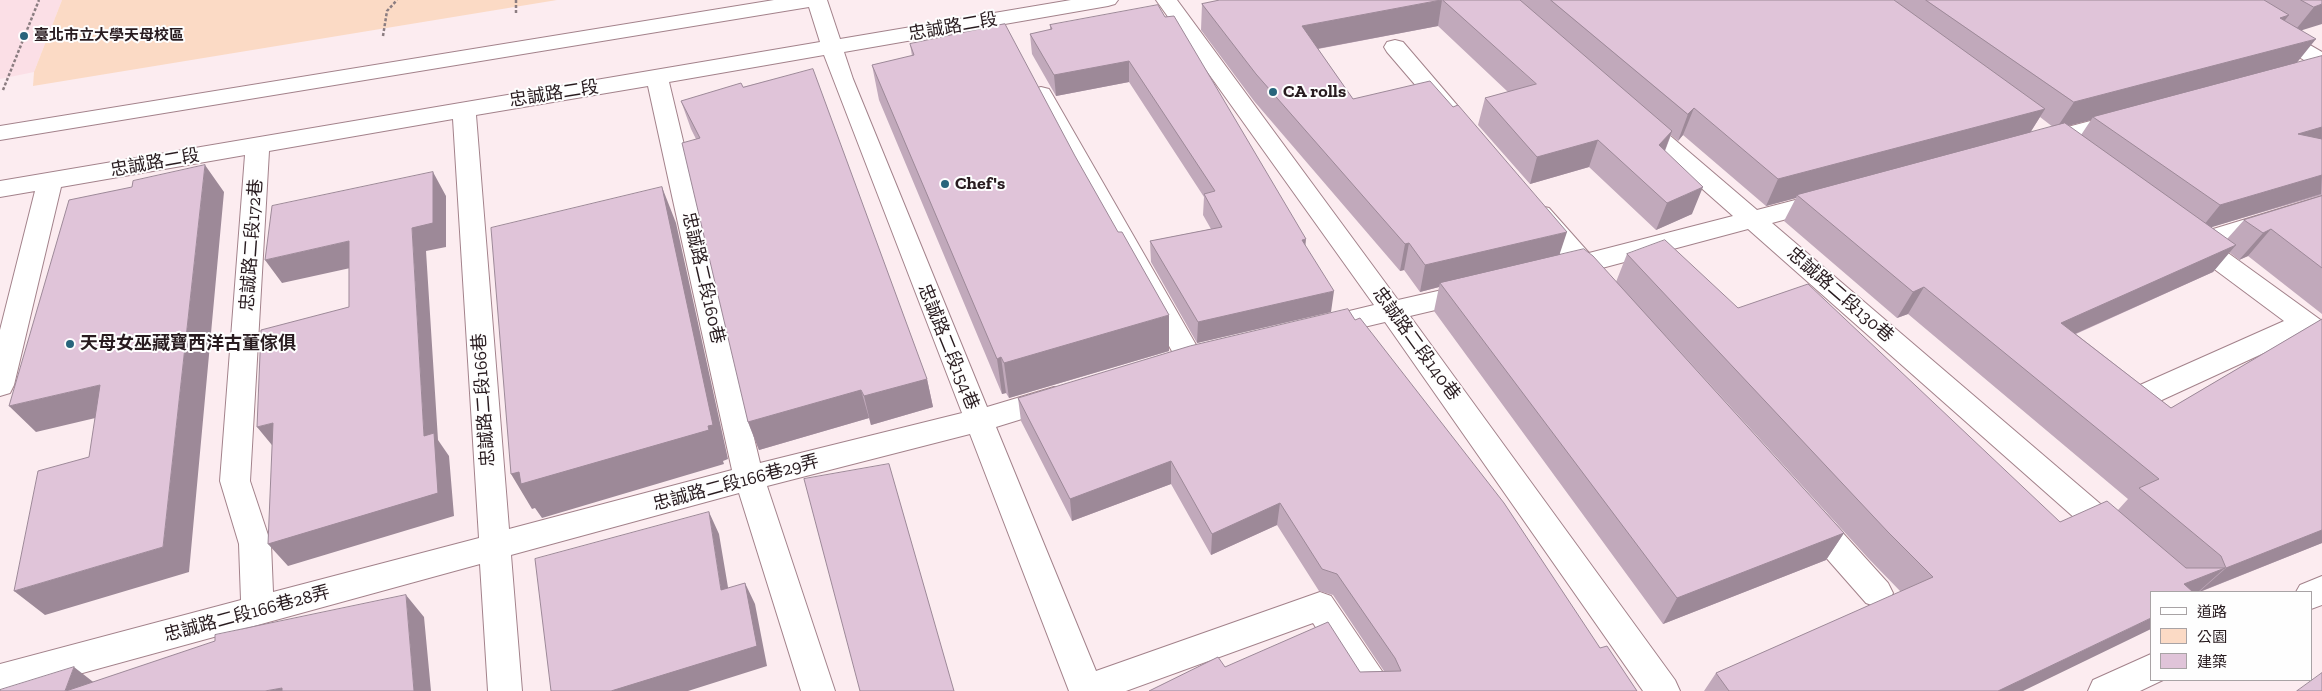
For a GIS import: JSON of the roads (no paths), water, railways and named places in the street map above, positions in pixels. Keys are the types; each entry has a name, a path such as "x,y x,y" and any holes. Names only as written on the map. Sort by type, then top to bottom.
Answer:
{"street":[{"path":"0,133 813,0"},
{"name":"忠誠路二段154巷","path":"817,0 832,49 977,421 1086,690"},
{"name":"忠誠路二段","path":"0,189 657,77 832,49 1004,27 1108,0"},
{"name":"忠誠路二段140巷","path":"1166,0 1392,311 1663,691"},
{"path":"2217,0 2316,67"},
{"path":"1395,47 1466,130"},
{"path":"1028,70 1199,355 1162,365"},
{"name":"忠誠路二段160巷","path":"657,77 749,478 818,691"},
{"name":"忠誠路二段130巷","path":"1618,104 2129,547"},
{"name":"忠誠路二段166巷","path":"464,109 505,691"},
{"path":"2022,146 2144,114"},
{"path":"2026,121 2075,156"},
{"name":"忠誠路二段172巷","path":"258,145 235,481 255,544 258,612"},
{"path":"0,385 50,180"},
{"path":"1536,276 1850,194"},
{"path":"1525,197 1610,294"},
{"path":"2196,243 2322,204"},
{"path":"2172,226 2313,329"},
{"path":"1296,333 1497,286"},
{"path":"2141,397 2313,329"},
{"name":"忠誠路二段166巷29弄","path":"494,547 749,478 977,421 1079,390"},
{"path":"1792,498 1877,593"},
{"name":"忠誠路二段166巷28弄","path":"0,680 494,547"},
{"path":"1086,690 1320,606 1376,691"},
{"path":"2105,691 2150,669"}],"place":[{"name":"臺北市立大學天母校區","path":"24,36"},
{"name":"CA rolls","path":"1273,92"},
{"name":"Chef's","path":"945,184"},
{"name":"天母女巫藏寶西洋古董傢俱","path":"70,344"}]}
